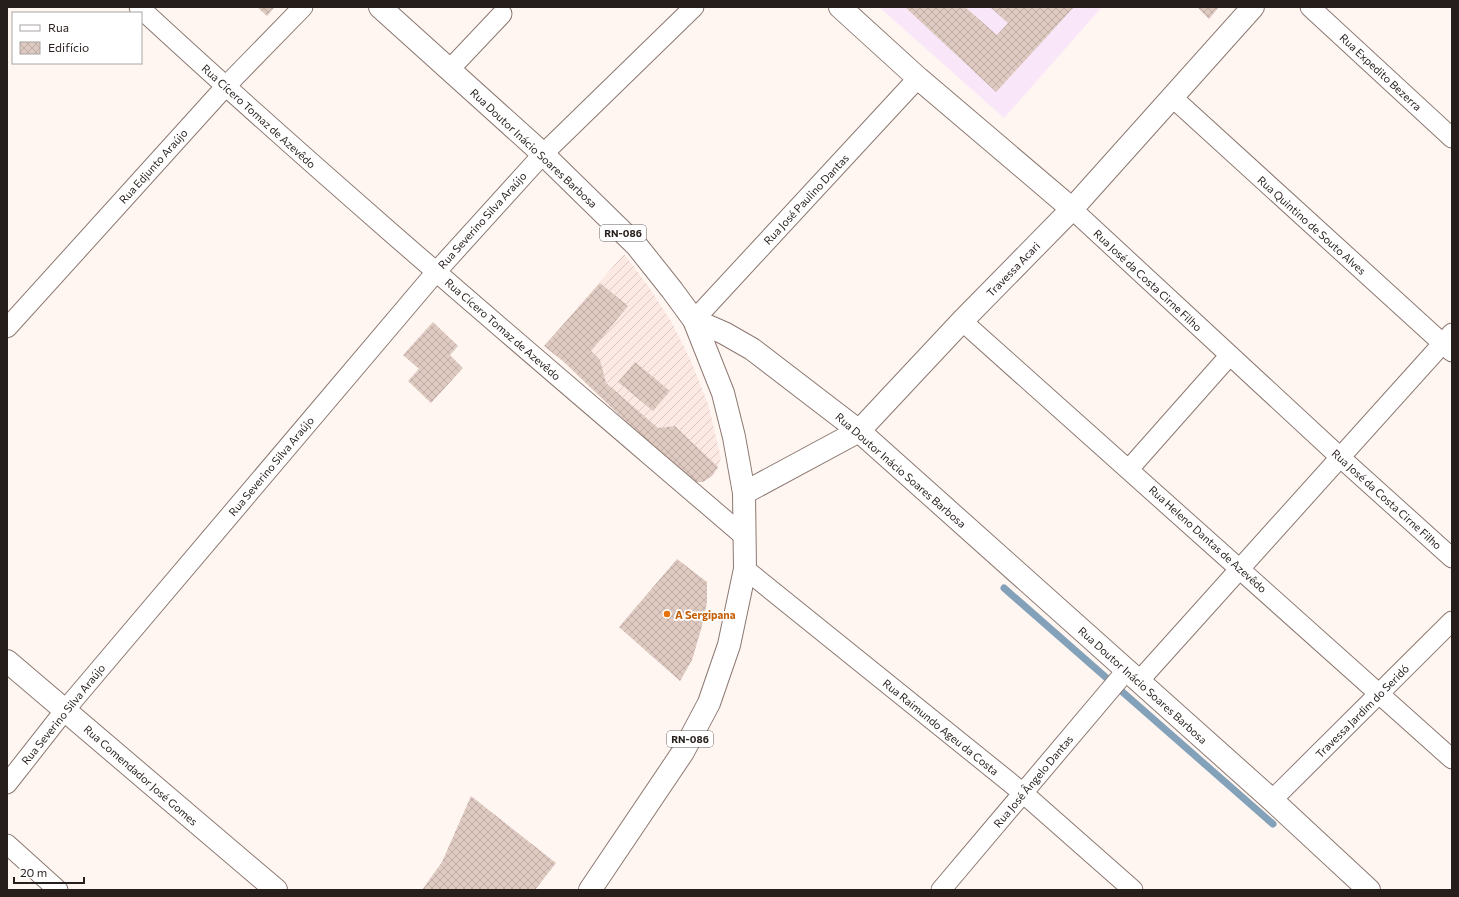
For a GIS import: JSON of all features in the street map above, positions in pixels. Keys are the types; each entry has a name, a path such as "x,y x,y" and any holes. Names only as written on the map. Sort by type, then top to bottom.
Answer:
{"street":[{"name":"Rua Cícero Tomaz de Azevêdo","path":"138,7 225,87 436,272 745,537"},
{"name":"Rua Edjunto Araújo","path":"7,328 225,87 303,7"},
{"name":"Rua Doutor Inácio Soares Barbosa","path":"380,7 542,154 637,246 694,320 724,333 752,349 859,431 1132,677 1272,800 1369,890"},
{"name":"Rua Severino Silva Araújo","path":"7,784 65,710 436,272 542,154 694,7"},
{"name":"Rua José da Costa Cirne Filho","path":"840,7 918,78 1072,209 1341,458 1452,558"},
{"name":"Travessa Acari","path":"744,493 859,431 962,321 1072,209 1253,7"},
{"name":"Rua Expedito Bezerra","path":"1310,7 1452,138"},
{"path":"450,69 502,14"},
{"name":"Rua José Paulino Dantas","path":"694,320 918,78"},
{"name":"Rua Quintino de Souto Alves","path":"1172,97 1449,343"},
{"name":"RN-086","path":"590,890 683,752 709,703 729,645 745,569 744,493 734,437 723,393 694,320"},
{"name":"Rua Heleno Dantas de Azevêdo","path":"962,321 1241,568 1452,759"},
{"name":"Rua José Ângelo Dantas","path":"941,890 1023,793 1132,677 1241,568 1341,458 1449,343"},
{"path":"1129,469 1230,355"},
{"name":"Rua Raimundo Ageu da Costa","path":"745,569 1023,793 1133,890"},
{"name":"Travessa Jardim do Seridó","path":"1272,800 1452,622"},
{"name":"Rua Comendador José Gomes","path":"7,661 276,890"},
{"path":"7,844 58,890"}],"shaded area":[{"path":"879,7 1102,7 1004,118"},
{"path":"624,254 649,287 672,323 691,361 708,404 721,458 718,467 712,476 703,482 693,482 687,480 564,362 544,346"}],"building":[{"path":"257,7 275,7 267,16"},
{"path":"905,7 965,7 997,35 1008,23 990,7 1074,7 996,92"},
{"path":"1197,7 1219,7 1209,19"},
{"path":"600,283 628,306 591,351 600,360 606,383 658,428 675,426 718,467 712,476 703,482 693,482 687,480 564,362 544,346"},
{"path":"433,322 458,346 450,355 463,368 431,403 408,381 419,369 403,355"},
{"path":"635,362 670,391 653,411 618,382"},
{"name":"A Sergipana","path":"677,559 707,582 707,602 702,626 692,660 680,681 619,627"},
{"path":"471,796 556,863 535,890 422,890 442,862"}],"waterway":[{"path":"1004,588 1273,824"}],"place":[{"name":"A Sergipana","path":"667,614"}]}
